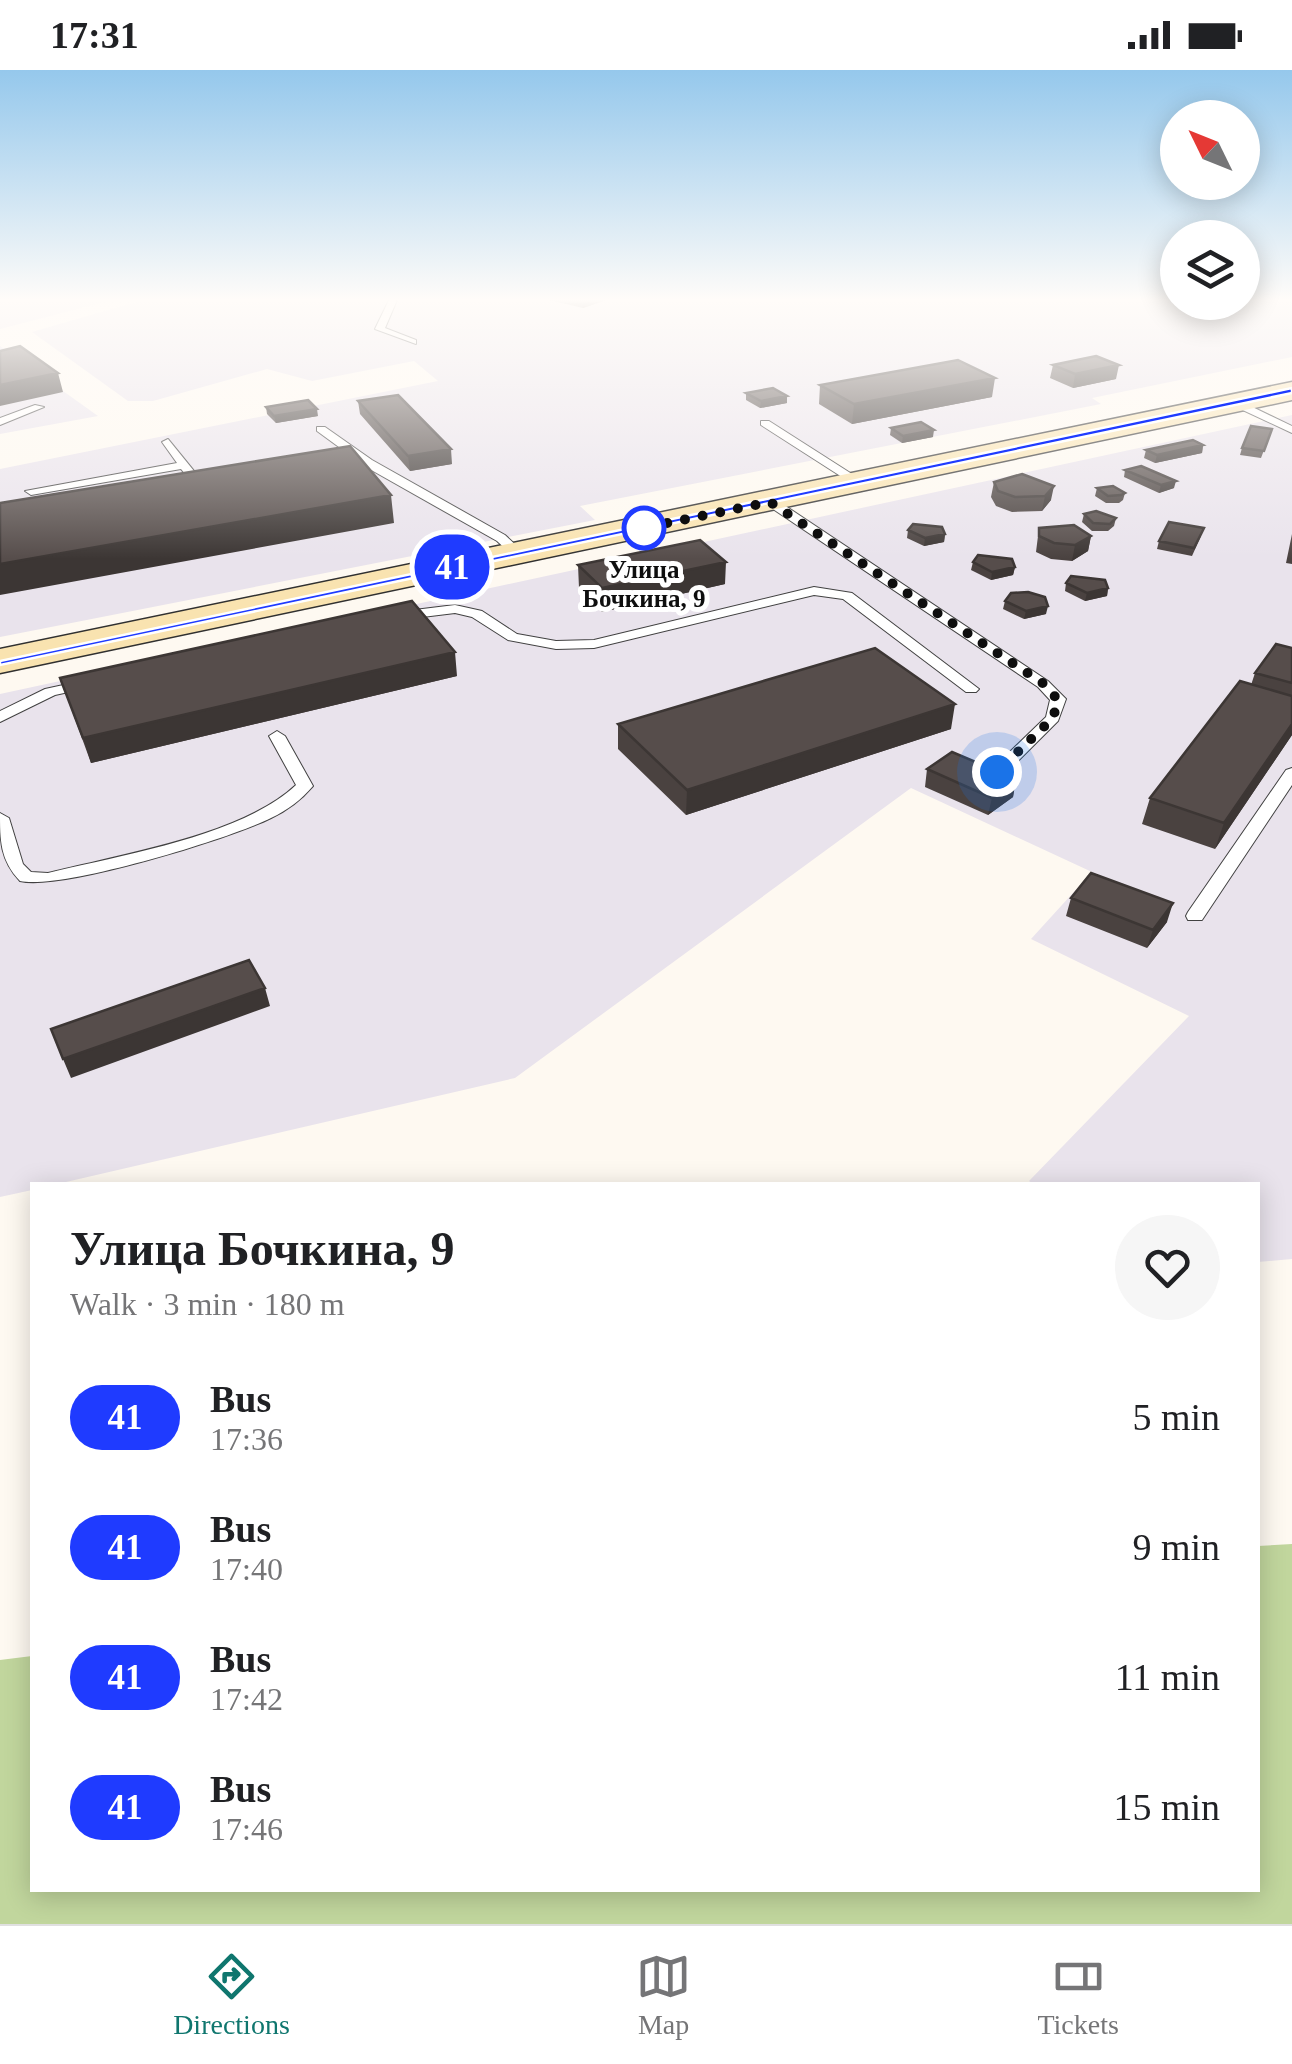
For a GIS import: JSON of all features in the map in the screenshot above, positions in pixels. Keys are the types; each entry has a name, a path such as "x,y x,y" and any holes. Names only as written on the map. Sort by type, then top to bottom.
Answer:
{"street":[{"path":"0,661 1290,393"}],"lane":[{"path":"1236,403 1292,430"},
{"path":"0,422 39,407"},
{"path":"765,423 860,483"},
{"path":"321,429 368,463 501,538 518,554"},
{"path":"168,442 202,491"},
{"path":"332,469 368,463"},
{"path":"32,490 184,465"},
{"path":"770,502 1044,684 1058,700 1053,718 997,772"},
{"path":"387,618 455,609 477,614 513,636 556,645 594,644 814,591 832,591 847,596 971,689"},
{"path":"0,717 50,692 106,679"},
{"path":"0,818 7,868 26,877 48,878 232,828 288,806 305,786 277,736"},
{"path":"1196,916 1292,773"}],"shaded area":[{"path":"0,387 57,387 98,416 0,434"},
{"path":"108,387 205,387 153,401 128,401"},
{"path":"411,387 1148,387 1092,398 1101,404 580,506 595,520 0,637 0,469"},
{"path":"1292,415 1292,1259 1260,1262 1260,1182 1029,1181 1189,1016 1031,939 1092,872 911,788 515,1078 66,1182 30,1182 30,1190 0,1197 0,694"}],"green space":[{"path":"1292,1544 1292,1924 0,1924 0,1660 30,1656 30,1892 1260,1892 1260,1546"}],"building":[{"path":"823,387 949,387 854,404"},
{"path":"773,388 787,396 761,401 746,393"},
{"path":"398,395 451,449 408,456 358,401"},
{"path":"308,400 317,409 274,416 266,407"},
{"path":"921,422 934,430 903,436 891,428"},
{"path":"1251,426 1272,429 1264,451 1242,448"},
{"path":"1193,440 1203,445 1157,455 1146,450"},
{"path":"350,446 391,495 0,564 0,503"},
{"path":"1141,466 1176,481 1161,485 1125,470"},
{"path":"1022,474 1054,486 1045,496 1015,497 998,491 994,482"},
{"path":"1113,486 1125,493 1108,496 1097,488"},
{"path":"1096,511 1116,518 1110,524 1093,523 1084,514"},
{"path":"1169,522 1204,528 1194,548 1159,541"},
{"path":"913,524 942,527 945,534 925,538 908,530"},
{"path":"1074,525 1091,536 1075,545 1054,543 1039,536 1039,528"},
{"path":"700,540 726,562 602,588 578,565"},
{"path":"978,555 1012,559 1015,567 992,572 973,562"},
{"path":"1071,576 1105,580 1108,588 1087,593 1066,583"},
{"path":"1011,593 1045,597 1048,606 1026,611 1005,601"},
{"path":"412,601 455,652 83,738 60,678"},
{"path":"1276,644 1292,648 1292,683 1255,673"},
{"path":"875,648 955,704 687,790 618,724"},
{"path":"1240,681 1292,696 1292,724 1224,823 1150,798"},
{"path":"952,752 1016,779 992,798 927,769"},
{"path":"1091,873 1173,903 1153,930 1071,898"},
{"path":"249,960 265,988 63,1059 51,1029"}],"bus line":[{"name":"41","path":"0,661 1292,391"}],"place":[{"name":"Улица Бочкина, 9","path":"644,528"}],"route":[{"path":"644,528 638,529 770,502 1044,684 1058,700 1053,718 997,772"}]}
